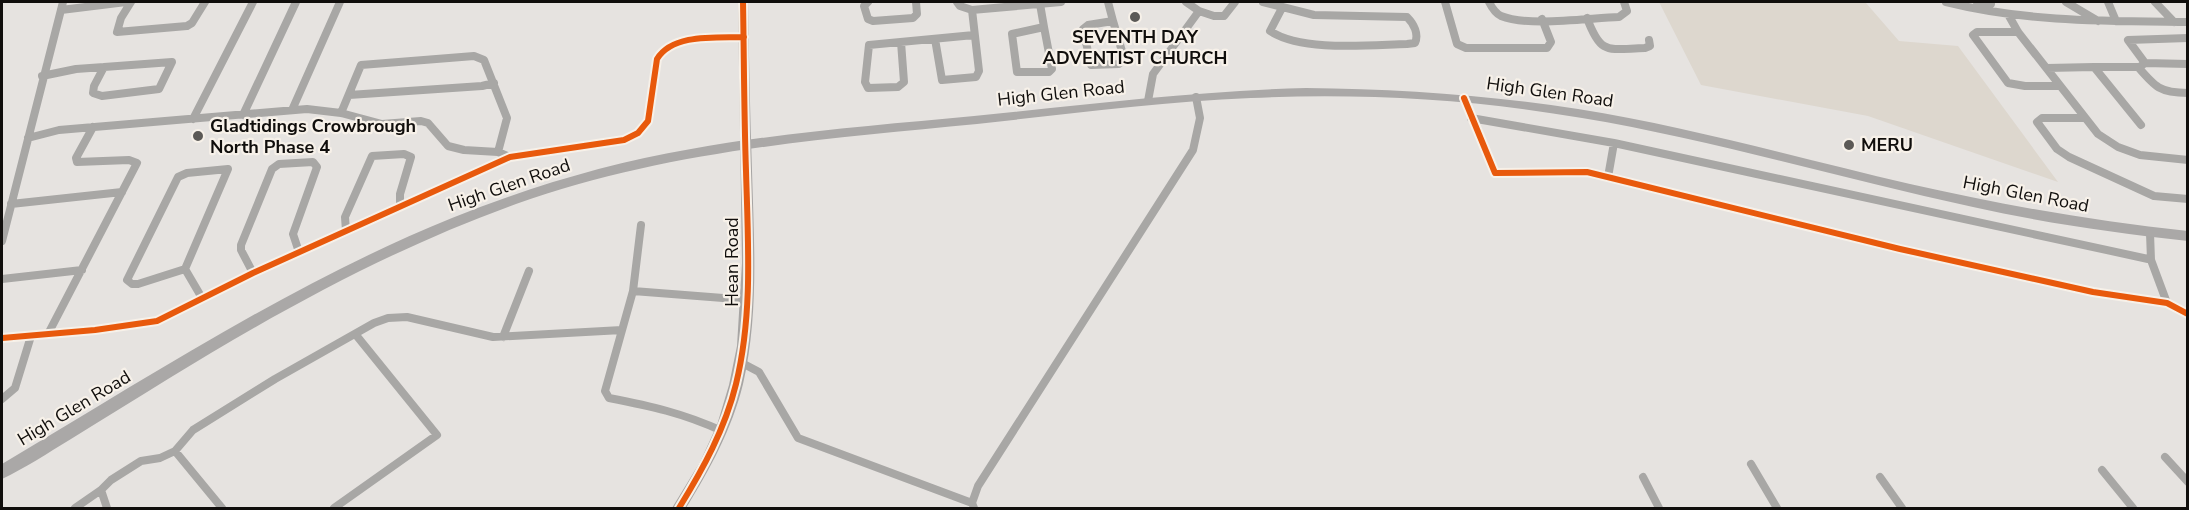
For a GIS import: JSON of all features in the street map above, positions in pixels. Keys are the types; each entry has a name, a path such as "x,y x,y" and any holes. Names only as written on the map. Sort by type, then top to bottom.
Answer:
{"main road":[{"name":"High Glen Road","path":"2,472 300,295 415,238 488,209 566,184 654,160 745,145 1148,101 1332,91 1464,98 1552,109 1624,122 2011,211 2187,237"}],"street":[{"path":"2,241 42,76 63,2"},
{"path":"61,10 126,2"},
{"path":"131,2 121,18 117,32 188,26 205,2"},
{"path":"193,119 253,2"},
{"path":"243,114 296,2"},
{"path":"292,110 340,2"},
{"name":"Hean Road","path":"679,508 695,484 722,431 742,363 748,300 743,2"},
{"path":"868,2 864,6 868,20 873,21 913,18 917,14 916,2"},
{"path":"957,2 960,6 972,10 995,5 1062,2"},
{"path":"1108,2 1114,21 1124,61 1119,64 1091,65 1083,28 1088,25 1114,21"},
{"path":"1186,2 1199,11 1214,16 1224,16 1235,2"},
{"path":"1263,2 1314,15 1407,17 1413,23 1418,39 1415,43 1407,44 1314,44 1291,40 1275,36 1270,30 1282,8"},
{"path":"1445,2 1457,44 1466,48 1547,48 1551,42 1542,19"},
{"path":"1489,2 1494,11 1505,17 1542,19 1624,15 1627,11 1624,2"},
{"path":"1946,2 2009,16 2098,21 2187,22"},
{"path":"1977,2 1991,4"},
{"path":"2066,2 2098,21"},
{"path":"2108,2 2116,21"},
{"path":"2155,2 2174,22"},
{"path":"1040,4 1045,27 1052,69 1049,72 1017,72 1012,34 1045,27"},
{"path":"935,39 942,80 972,79 979,71 972,10"},
{"path":"1148,101 1153,74 1199,11"},
{"path":"2009,16 2018,32 2101,137 2135,153 2158,160 2187,160"},
{"path":"1587,18 1595,40 1606,48 1645,48 1650,46 1649,40"},
{"path":"2018,32 1977,32 1973,35 2008,83 2025,86 2060,86"},
{"path":"901,42 904,82 898,87 868,88 865,82 868,46 901,42 974,36"},
{"path":"2,338 157,321 253,273 510,157 542,154 632,137 645,127 648,121 657,59 661,50 674,43 744,37"},
{"path":"2187,39 2128,40 2158,90 2167,93 2187,93"},
{"path":"341,113 361,65 474,56 484,60 507,118 498,152"},
{"path":"42,76 76,69 170,61 172,63 159,89 96,95 93,93 94,86 104,67"},
{"path":"2047,68 2187,64"},
{"path":"2094,67 2141,126"},
{"path":"349,95 482,86 494,83"},
{"path":"742,363 759,372 798,438 973,506 978,486 1193,150 1200,118 1196,97"},
{"path":"1464,98 1496,172 1587,172 1900,249 2093,292 2167,303 2187,314"},
{"path":"28,138 59,130 307,109 341,113 382,124 421,121 428,123 448,146 455,149 498,152 510,157"},
{"path":"1471,118 1614,143 2148,259"},
{"path":"2084,118 2042,118 2037,122 2057,149 2069,158 2154,196 2187,199"},
{"path":"48,334 135,167 136,161 81,163 76,160 93,127"},
{"path":"1608,177 1614,143"},
{"path":"346,231 345,217 372,156 404,154 411,157 399,194 400,206"},
{"path":"253,273 241,250 241,245 272,169 279,164 313,162 317,167 293,234 299,252"},
{"path":"228,169 219,189 185,269 138,284 132,284 127,280 178,177 187,173 228,169"},
{"path":"11,204 122,192"},
{"path":"641,225 633,291 605,391 609,398 663,408 689,416 722,431"},
{"path":"2150,233 2147,247 2148,259 2167,303"},
{"path":"185,269 202,298"},
{"path":"2,279 82,270"},
{"path":"502,338 530,270"},
{"path":"633,291 748,300"},
{"path":"75,508 111,480 141,461 160,458 175,451 193,430 275,379 374,323 398,316 502,338 622,330"},
{"path":"334,508 437,435 356,335"},
{"path":"2,399 15,388 31,336"},
{"path":"175,451 222,508"},
{"path":"2165,457 2187,482"},
{"path":"1751,464 1777,508"},
{"path":"2102,470 2133,508"},
{"path":"1643,477 1659,508"},
{"path":"1880,477 1902,508"},
{"path":"101,490 107,508"}],"shaded area":[{"path":"1659,2 1867,2 1899,41 1958,46 2058,182 1868,116 1701,85"}],"cycle path":[{"path":"679,508 705,465 723,425 736,385 744,346 748,263 743,2"},
{"path":"2,338 95,330 157,321 253,273 510,157 624,140 638,133 648,121 657,59 662,51 670,46 695,39 744,37"},
{"path":"1464,98 1495,173 1587,172 1900,249 2093,292 2167,303 2188,314"}],"place":[{"name":"SEVENTH DAY ADVENTIST CHURCH","path":"1135,17"},
{"name":"Gladtidings Crowbrough North Phase 4","path":"198,136"},
{"name":"MERU","path":"1849,145"}]}
